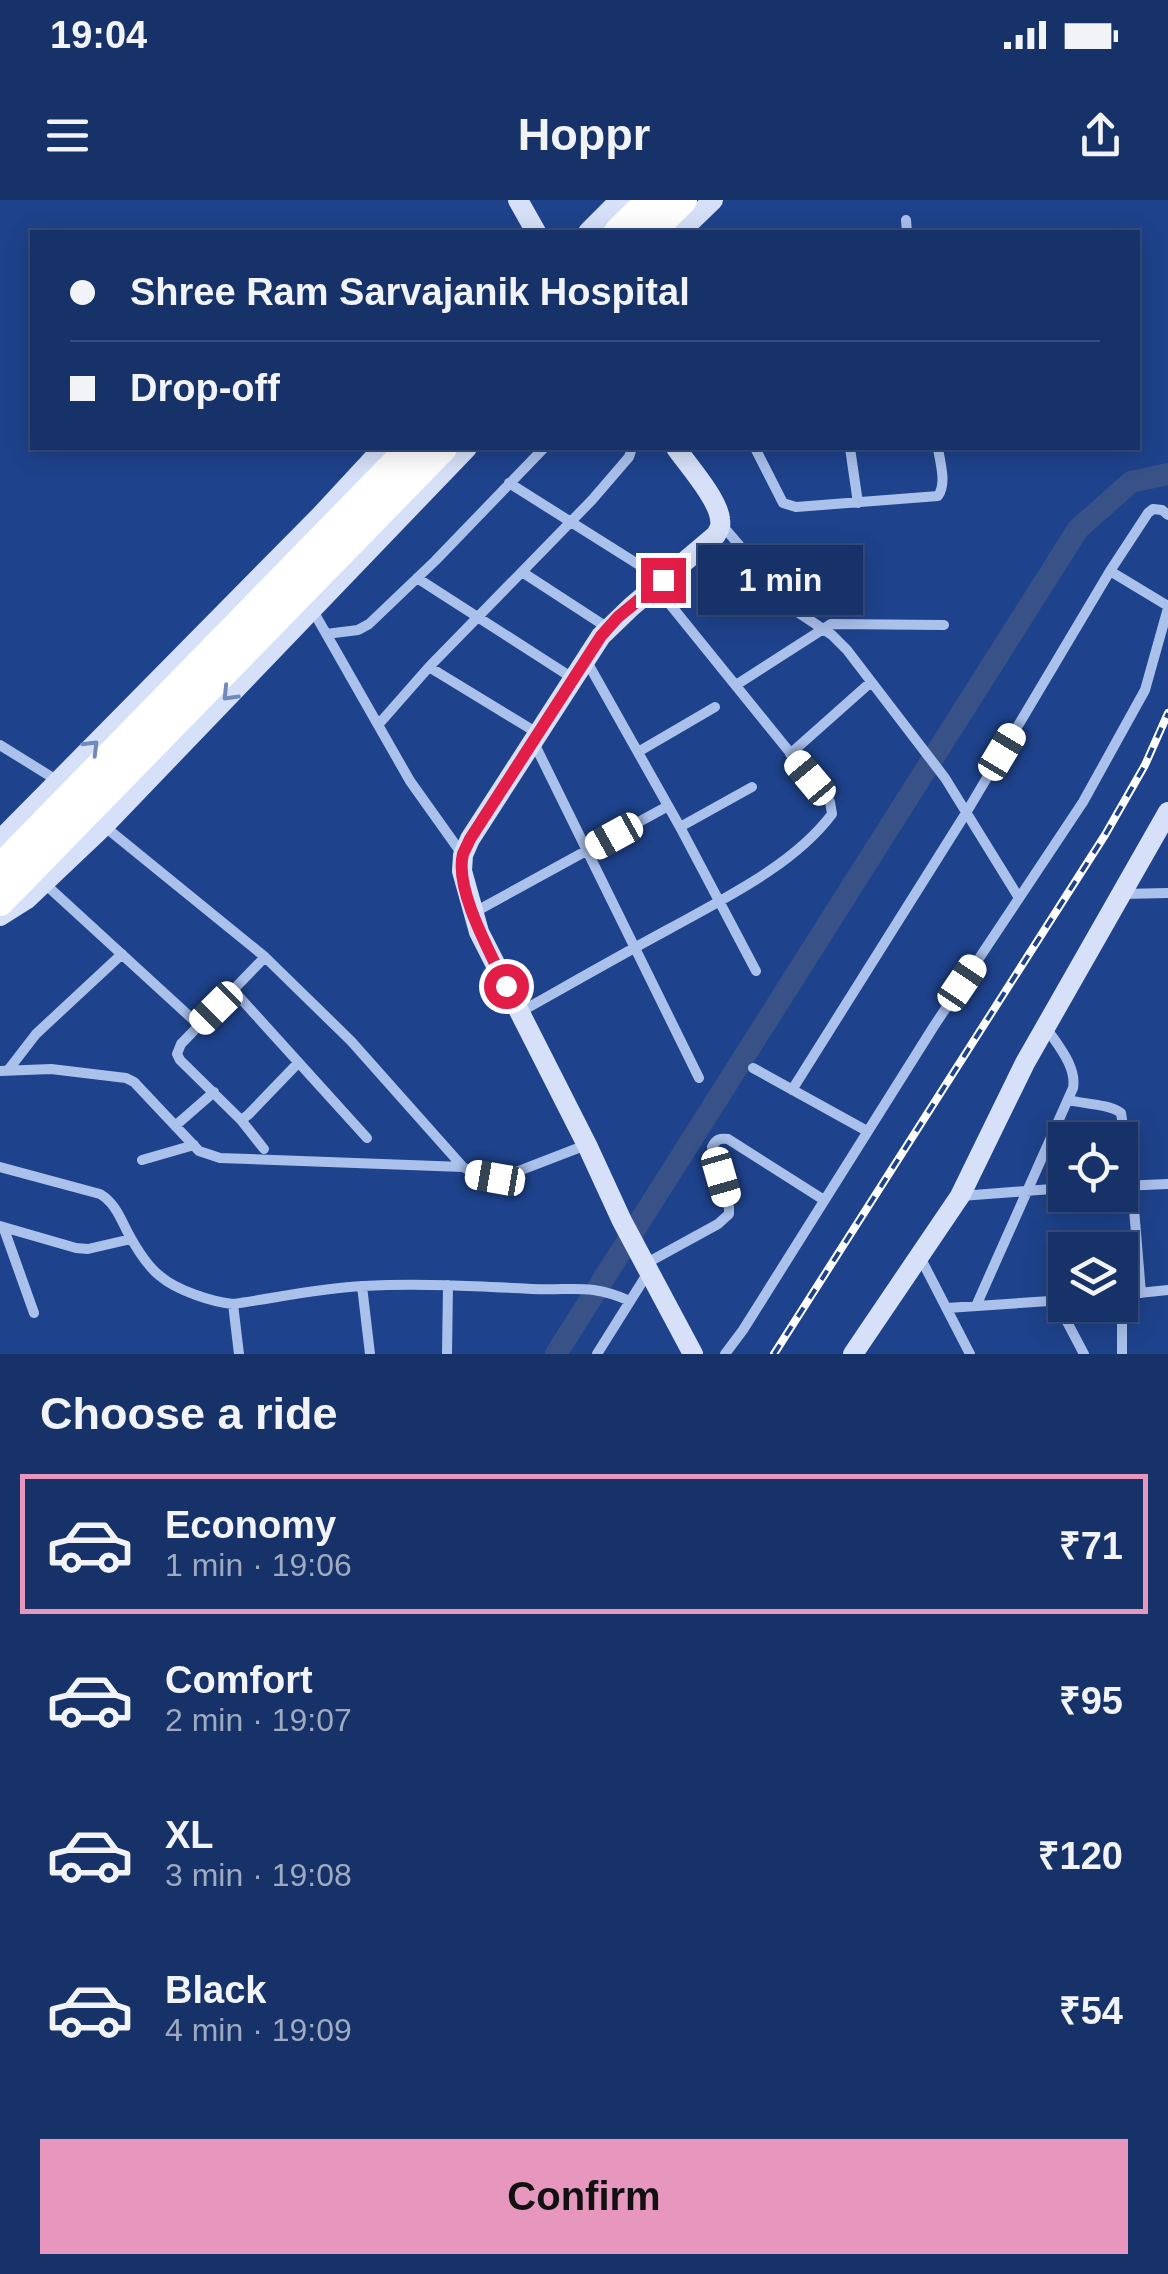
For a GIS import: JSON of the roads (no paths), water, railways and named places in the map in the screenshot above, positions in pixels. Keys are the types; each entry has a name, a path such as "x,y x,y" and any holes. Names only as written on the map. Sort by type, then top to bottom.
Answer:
{"highway":[{"path":"620,230 650,200"},
{"path":"653,230 683,200"},
{"path":"0,902 19,863 408,450"},
{"path":"19,863 441,450"}],"street":[{"path":"518,200 535,230"},
{"path":"590,230 620,200"},
{"path":"684,230 713,200"},
{"path":"906,220 907,230"},
{"path":"0,916 27,899 19,863 58,781 382,450"},
{"path":"19,863 104,826 465,450"},
{"path":"326,634 358,630 369,624 542,450"},
{"path":"378,725 570,523 630,457 632,450"},
{"path":"677,450 712,500 721,524 796,611 839,641 939,770 1020,898"},
{"path":"756,450 776,492 789,506 938,496 943,483 938,450"},
{"path":"850,450 858,503"},
{"path":"509,483 659,583 830,802 832,814 794,852 718,902 520,1012"},
{"path":"792,1090 966,813 1110,571 1148,513 1154,509 1168,515"},
{"path":"693,1354 622,1221 588,1145 479,932 462,871 463,854 470,839 608,628 716,535 721,524"},
{"path":"724,1354 1070,823 1139,703 1168,607 1110,571"},
{"path":"522,572 608,628"},
{"path":"417,578 574,679"},
{"path":"311,608 410,782 463,854"},
{"path":"736,685 821,628 839,622 944,626"},
{"path":"586,659 756,971"},
{"path":"429,667 537,738 586,851 698,1078"},
{"path":"790,754 871,682"},
{"path":"638,752 715,707"},
{"path":"0,745 58,781"},
{"path":"680,827 752,787"},
{"path":"472,914 668,806"},
{"path":"854,1354 960,1196 1024,1063 1168,812"},
{"path":"104,826 265,956 351,1041 463,1166 475,1174 495,1178 508,1175 588,1145"},
{"path":"19,863 199,1025"},
{"path":"1121,894 1168,893"},
{"path":"5,1070 36,1034 122,954"},
{"path":"264,1149 177,1054 181,1044 265,956"},
{"path":"233,990 367,1138"},
{"path":"976,1306 1075,1077 1045,1026"},
{"path":"241,1120 298,1063"},
{"path":"753,1068 867,1131"},
{"path":"5,1070 51,1069 126,1078 199,1151 220,1158 463,1166"},
{"path":"176,1126 214,1092"},
{"path":"1068,1100 1114,1108 1121,1114 1122,1122"},
{"path":"596,1354 630,1301 643,1261 718,1224 729,1214 712,1147 715,1142 721,1138 728,1140 824,1200"},
{"path":"142,1160 194,1145"},
{"path":"0,1167 100,1194 112,1204 155,1272 212,1301 233,1304 362,1286 448,1285 554,1290 580,1287 606,1290 630,1301"},
{"path":"1138,1185 1168,1184"},
{"path":"960,1196 1048,1189"},
{"path":"1130,1212 1142,1293"},
{"path":"2,1227 76,1248 131,1238"},
{"path":"2,1227 34,1312"},
{"path":"919,1256 970,1354"},
{"path":"448,1285 448,1354"},
{"path":"362,1286 370,1354"},
{"path":"1138,1293 1168,1290"},
{"path":"947,1308 1048,1301"},
{"path":"233,1304 239,1354"},
{"path":"1070,1322 1084,1354"},
{"path":"1121,1322 1122,1354"}],"waterway":[{"path":"556,1354 1078,529 1131,482 1168,474"}],"railway":[{"path":"774,1354 1105,835 1145,765 1168,713"}]}
